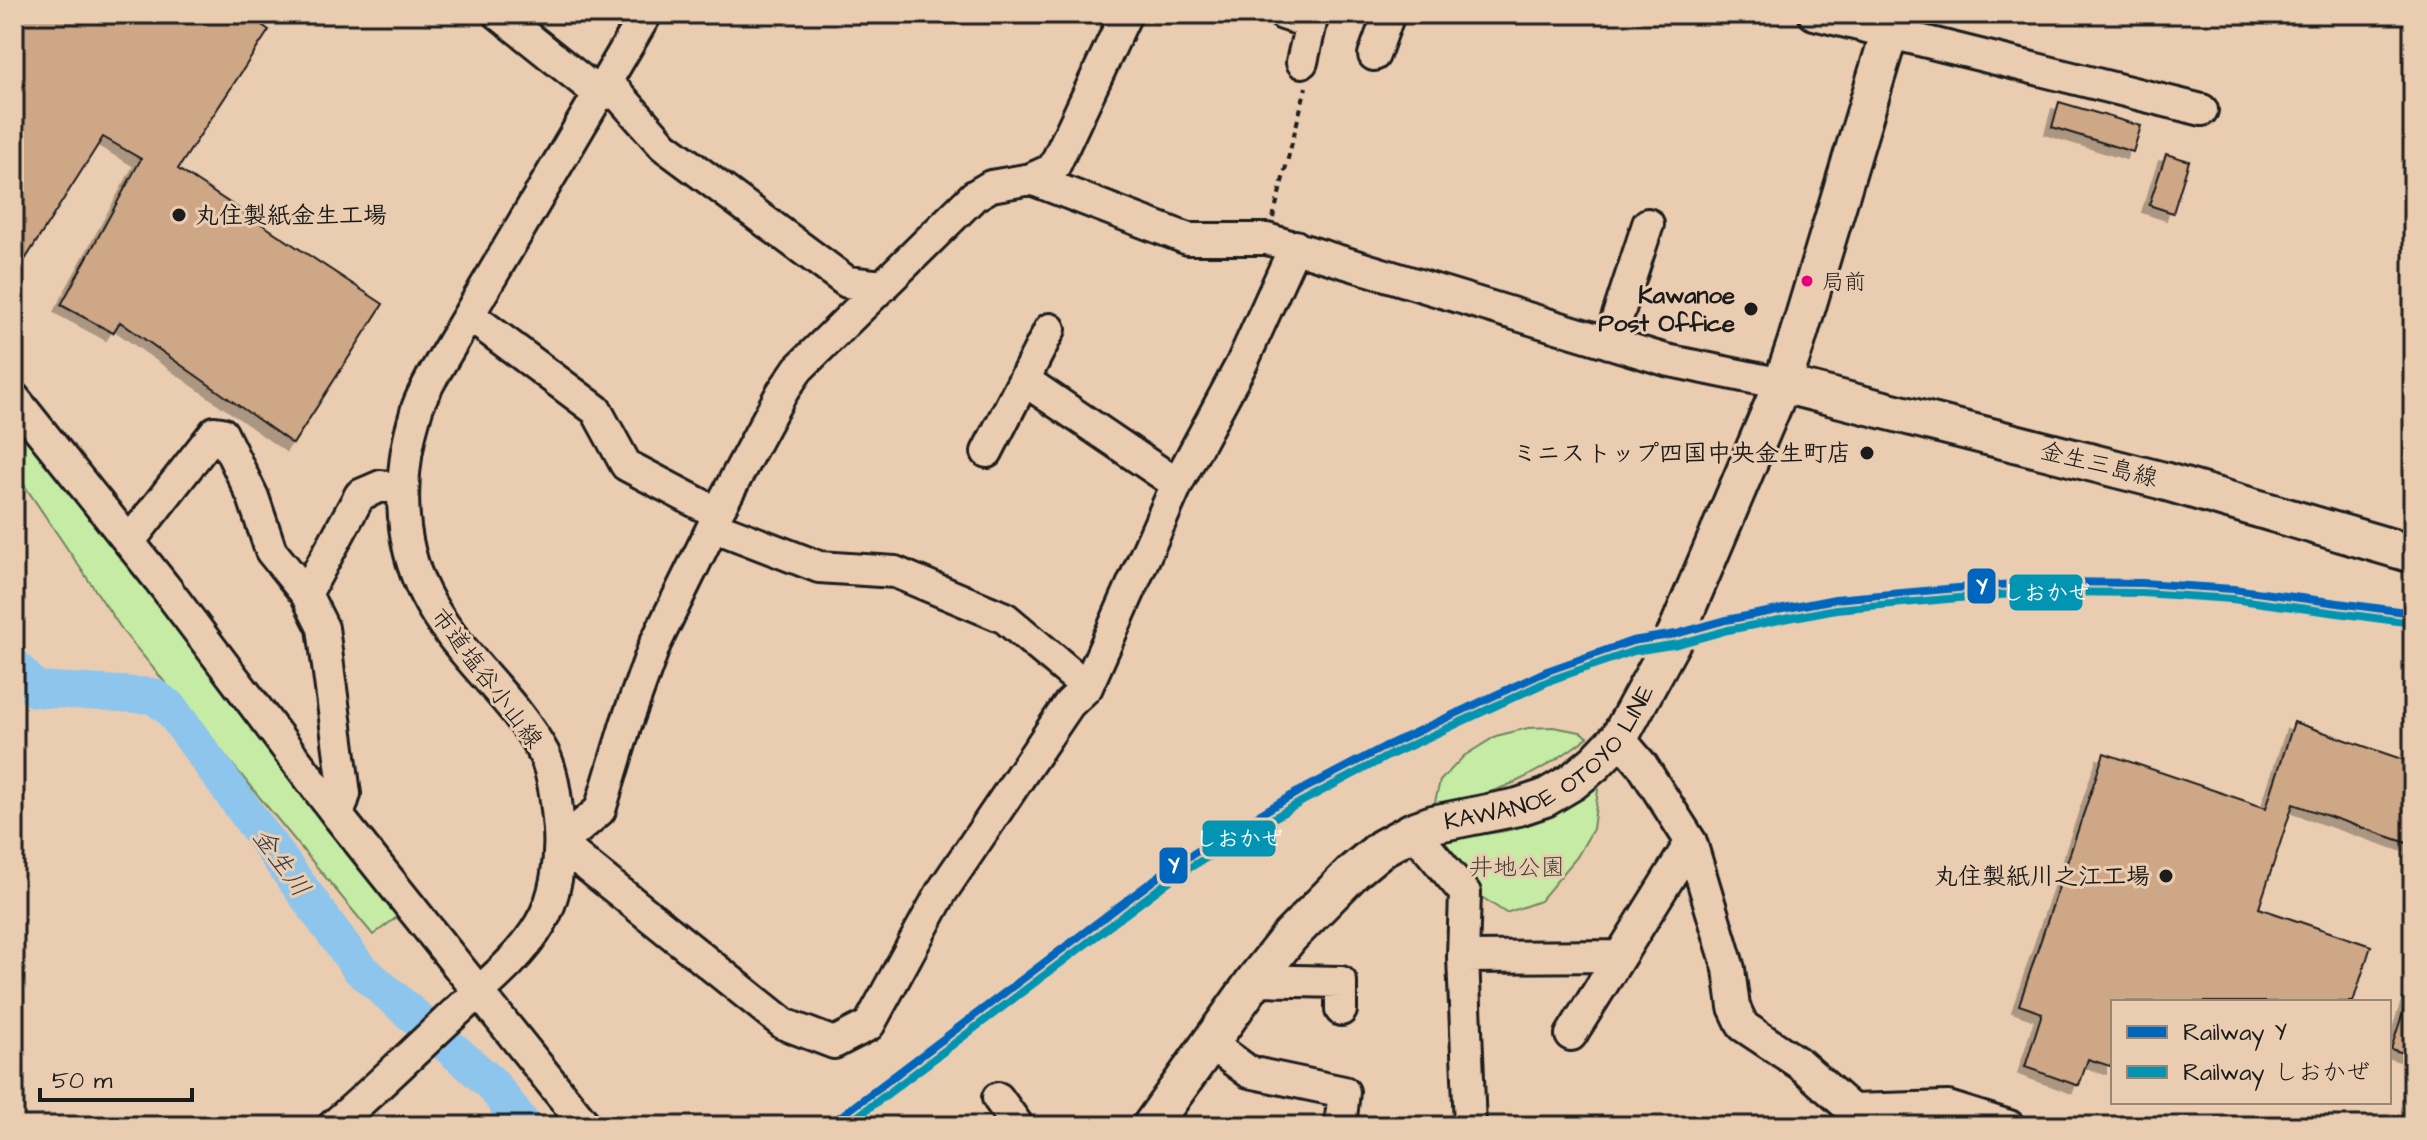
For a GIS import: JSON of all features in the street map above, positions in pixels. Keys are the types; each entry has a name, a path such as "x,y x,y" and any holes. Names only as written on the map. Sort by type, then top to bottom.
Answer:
{"main road":[{"name":"KAWANOE OTOYO LINE","path":"1151,1126 1255,980 1290,936 1353,872 1382,848 1413,831 1545,798 1572,782 1619,738 1676,634 1782,384 1892,24"},
{"name":"金生三島線","path":"1782,384 2160,480 2413,554"}],"street":[{"path":"499,14 599,94 617,93 664,146 847,282 883,286"},
{"name":"市道塩谷小山線","path":"336,1125 515,957 541,923 556,883 560,844 556,802 545,756 522,719 447,633 424,593 410,556 403,518 403,489 416,410 431,379 646,14"},
{"path":"1126,14 1053,169 1031,179 991,186 974,196 798,369 781,394 715,520 655,644 600,810 560,844 784,1024 834,1043 869,1025 941,893 1069,704 1087,687 1177,484 1242,363 1281,243"},
{"path":"1374,55 1389,14"},
{"path":"1814,14 1892,24 2202,110"},
{"path":"1302,17 1302,62"},
{"path":"1031,179 1188,239 1281,243 1666,360 1782,384"},
{"path":"1609,343 1648,224"},
{"path":"469,315 596,410 626,465 715,520 819,567 895,572 1005,618 1087,687"},
{"path":"987,452 1050,329"},
{"path":"1024,380 1177,484"},
{"path":"14,398 129,542 474,996 586,1126"},
{"path":"129,542 215,432 222,433 253,497 271,551 306,594 323,628 345,794 338,816"},
{"path":"306,594 360,495 381,486 403,489"},
{"path":"1619,738 1642,765 1691,842 1729,969 1734,1007 1743,1026 1800,1064 1858,1118 1948,1107 2009,1126"},
{"path":"1413,831 1465,893 1463,957 1470,1126"},
{"path":"1571,1035 1691,842"},
{"path":"1463,957 1620,956"},
{"path":"1255,980 1341,982 1341,1010"},
{"path":"1210,1043 1249,1072 1344,1092 1340,1126"},
{"path":"998,1098 1018,1126"}],"path":[{"path":"1281,243 1308,77 1302,62"}],"green space":[{"path":"14,416 405,911 373,935 125,634 14,470"},
{"name":"井地公園","path":"1553,727 1580,732 1588,737 1551,763 1516,782 1478,796 1434,806 1440,781 1464,756 1496,736 1528,728"},
{"name":"井地公園","path":"1599,782 1593,829 1577,857 1540,901 1506,913 1474,892 1433,839 1492,833 1527,825 1555,812"}],"building":[{"name":"丸住製紙金生工場","path":"14,14 246,14 269,30 178,169 383,304 293,444 120,322 113,333 61,305 141,159 103,137 14,277"},
{"path":"2059,102 2141,126 2133,152 2052,127"},
{"path":"2166,154 2189,161 2173,213 2149,205"},
{"name":"丸住製紙川之江工場","path":"2294,722 2413,763 2413,845 2293,804 2259,908 2371,946 2354,1000 2111,1000 2111,1066 2088,1059 2079,1086 2025,1067 2042,1013 2019,1005 2104,753 2266,808"},
{"path":"2410,991 2413,991 2413,1056 2391,1049"}],"waterway":[{"name":"金生川","path":"14,666 35,689 153,696 170,708 359,968 491,1083 524,1126"}],"rail line":[{"name":"Y","path":"828,1126 1171,867 1296,793 1384,747 1547,671 1632,641 1835,599 2055,582 2142,583 2233,589 2413,613"},
{"name":"しおかぜ","path":"845,1126 1177,875 1301,802 1388,756 1551,680 1634,651 1836,609 2055,592 2142,593 2232,599 2412,623"}],"place":[{"name":"丸住製紙金生工場","path":"179,215"},
{"name":"局前","path":"1807,281"},
{"name":"Kawanoe Post Office","path":"1751,309"},
{"name":"ミニストップ四国中央金生町店","path":"1867,453"},
{"name":"丸住製紙川之江工場","path":"2166,876"}]}
